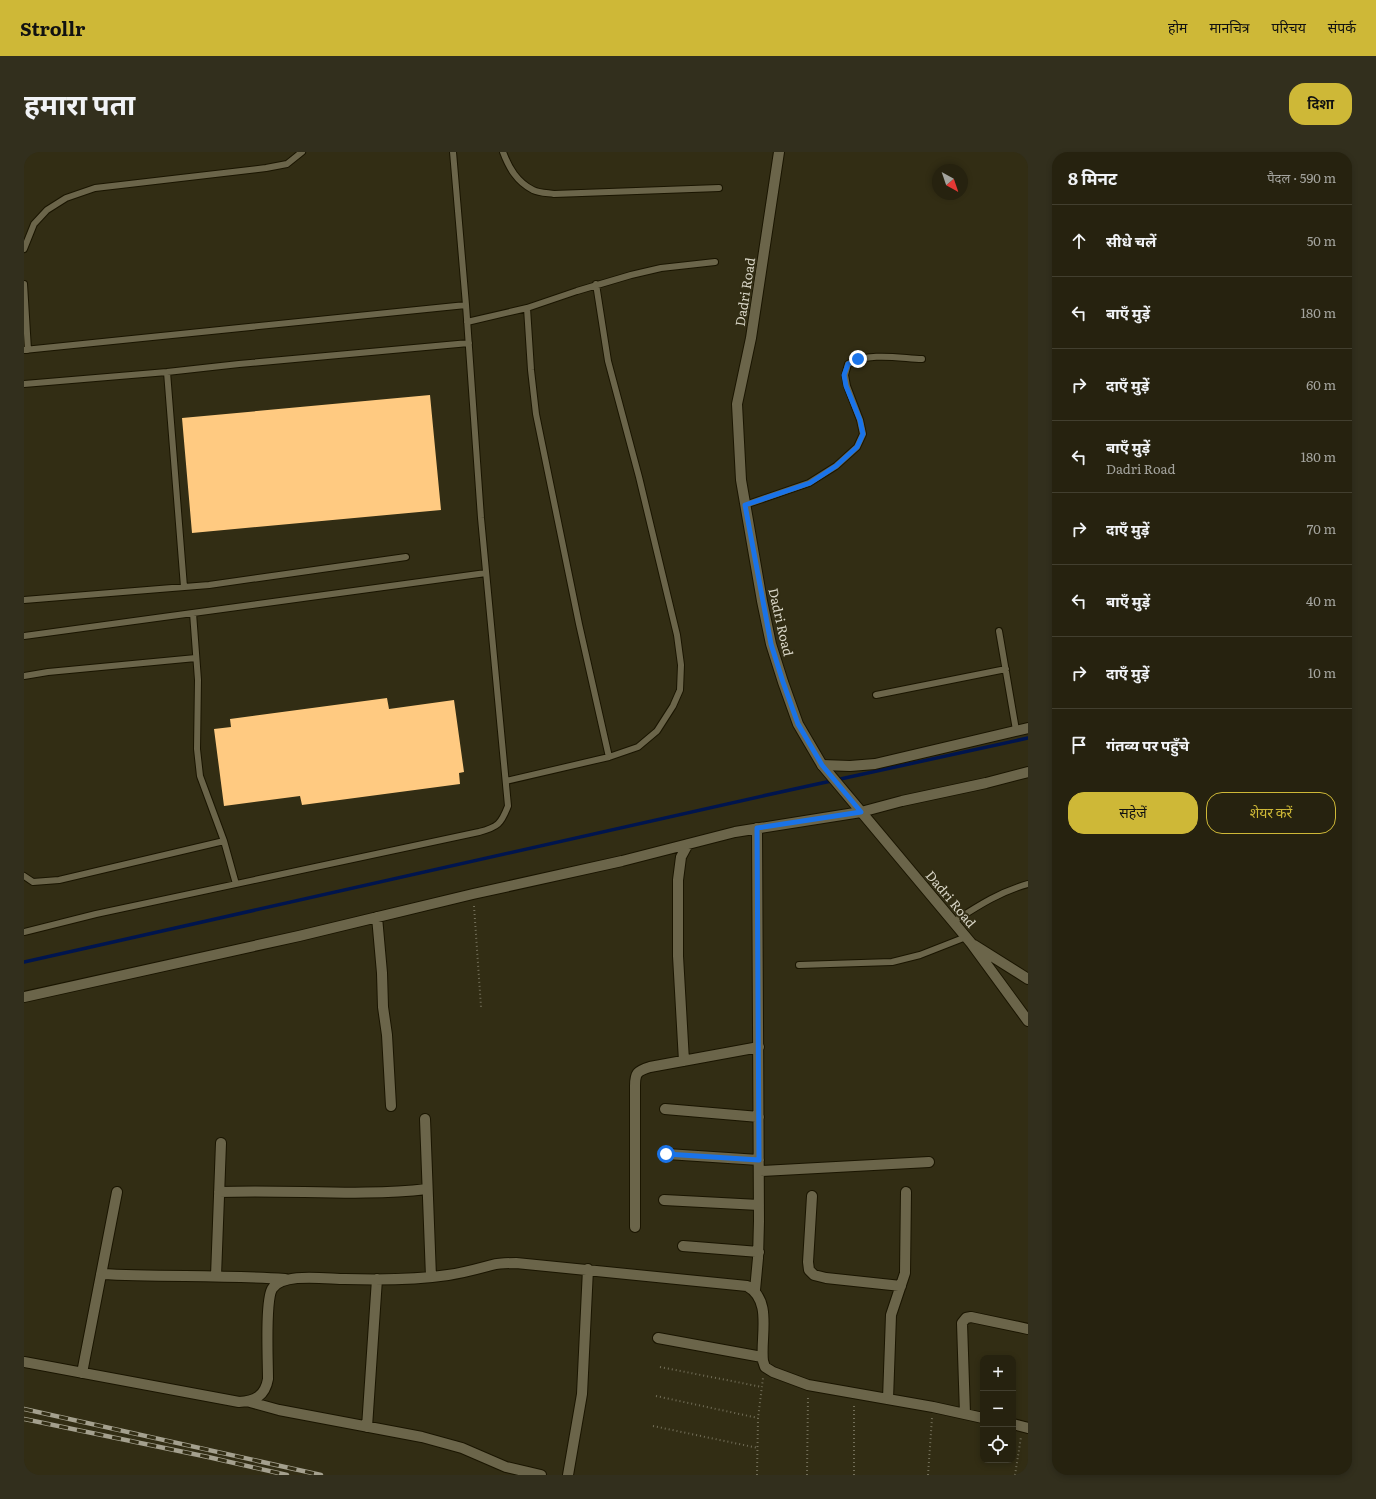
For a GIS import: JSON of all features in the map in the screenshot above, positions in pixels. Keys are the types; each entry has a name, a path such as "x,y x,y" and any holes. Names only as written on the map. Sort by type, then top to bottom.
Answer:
{"street":[{"name":"Dadri Road","path":"780,152 751,338 737,404 741,480 771,644 798,724 822,765 969,940 1028,1021"},
{"path":"822,765 850,766 875,764 1028,728"},
{"path":"24,997 299,936 473,894 622,861 735,832 902,801 986,783 1028,772"},
{"path":"755,1290 759,1252 760,1205 757,828"},
{"path":"684,1061 678,956 678,880 681,856 688,844"},
{"path":"377,917 391,1106"},
{"path":"969,940 1028,979"},
{"path":"635,1227 635,1076 643,1069 759,1047"},
{"path":"665,1109 759,1118"},
{"path":"425,1119 431,1277"},
{"path":"216,1276 221,1143"},
{"path":"666,1154 759,1160"},
{"path":"760,1171 929,1162"},
{"path":"220,1192 258,1190 311,1193 376,1193 427,1189"},
{"path":"82,1373 117,1192"},
{"path":"888,1399 891,1315 905,1273 906,1192"},
{"path":"812,1196 808,1262 809,1270 814,1275 826,1278 901,1286"},
{"path":"664,1200 760,1205"},
{"path":"684,1246 759,1252"},
{"path":"101,1274 287,1279 377,1279 431,1277 466,1272 494,1265 516,1263 747,1286 755,1290 762,1306 762,1357 766,1367 782,1376 808,1385 933,1407 980,1417"},
{"path":"568,1475 582,1394 588,1269"},
{"path":"250,1402 258,1398 267,1386 268,1312 272,1288 278,1282 287,1279"},
{"path":"367,1427 377,1279"},
{"path":"965,1414 962,1323 966,1318 971,1317 1028,1329"},
{"path":"658,1338 762,1357"},
{"path":"24,1362 238,1402 250,1402 279,1410 422,1437 462,1448 506,1467 541,1475"}],"lane":[{"path":"24,249 34,224 42,215 53,206 74,195 95,188 266,168 287,164 302,152"},
{"path":"24,932 96,914 494,828 503,819 508,806 480,518 469,343 453,152"},
{"path":"503,152 508,167 519,181 534,191 554,194 719,188"},
{"path":"467,322 527,308 596,284 660,268 716,262"},
{"path":"24,284 26,350 466,305"},
{"path":"506,781 609,757 638,747 657,731 673,706 680,690 681,665 677,635 639,477 608,361 596,284"},
{"path":"527,308 531,370 536,414 579,624 609,757"},
{"path":"24,384 469,343"},
{"path":"745,505 810,483 836,466 857,447 863,434 860,420 846,386 844,375 848,364 858,359 871,357 922,360"},
{"path":"167,372 184,587"},
{"path":"24,600 209,585 406,557"},
{"path":"24,636 486,573"},
{"path":"193,613 198,686 197,749 200,776 224,840 236,884"},
{"path":"1000,631 1016,730"},
{"path":"24,676 48,672 196,658"},
{"path":"876,695 1006,669"},
{"path":"24,876 33,882 58,880 224,840"},
{"path":"954,922 1001,892 1028,884"},
{"path":"799,965 892,962 969,940"}],"path":[{"path":"473,894 481,1007"},
{"path":"660,1367 762,1387"},
{"path":"757,1475 758,1418 766,1367"},
{"path":"807,1475 808,1385"},
{"path":"854,1393 854,1475"},
{"path":"656,1396 758,1418"},
{"path":"928,1475 933,1407"},
{"path":"652,1426 758,1448"},
{"path":"1015,1475 1021,1426"}],"building":[{"path":"430,395 441,510 192,533 182,418"},
{"path":"387,698 389,709 454,700 464,772 459,773 460,784 302,805 300,796 224,806 214,729 231,727 230,719"}],"waterway":[{"path":"24,962 767,795 1028,738"}],"railway":[{"path":"24,1409 321,1475"},
{"path":"24,1419 287,1475"}],"route":[{"path":"666,1154 759,1160 757,828 861,812 822,765 798,724 771,644 745,505 810,483 836,466 857,447 863,434 854,403 846,386 844,375 848,364 858,359"}]}
